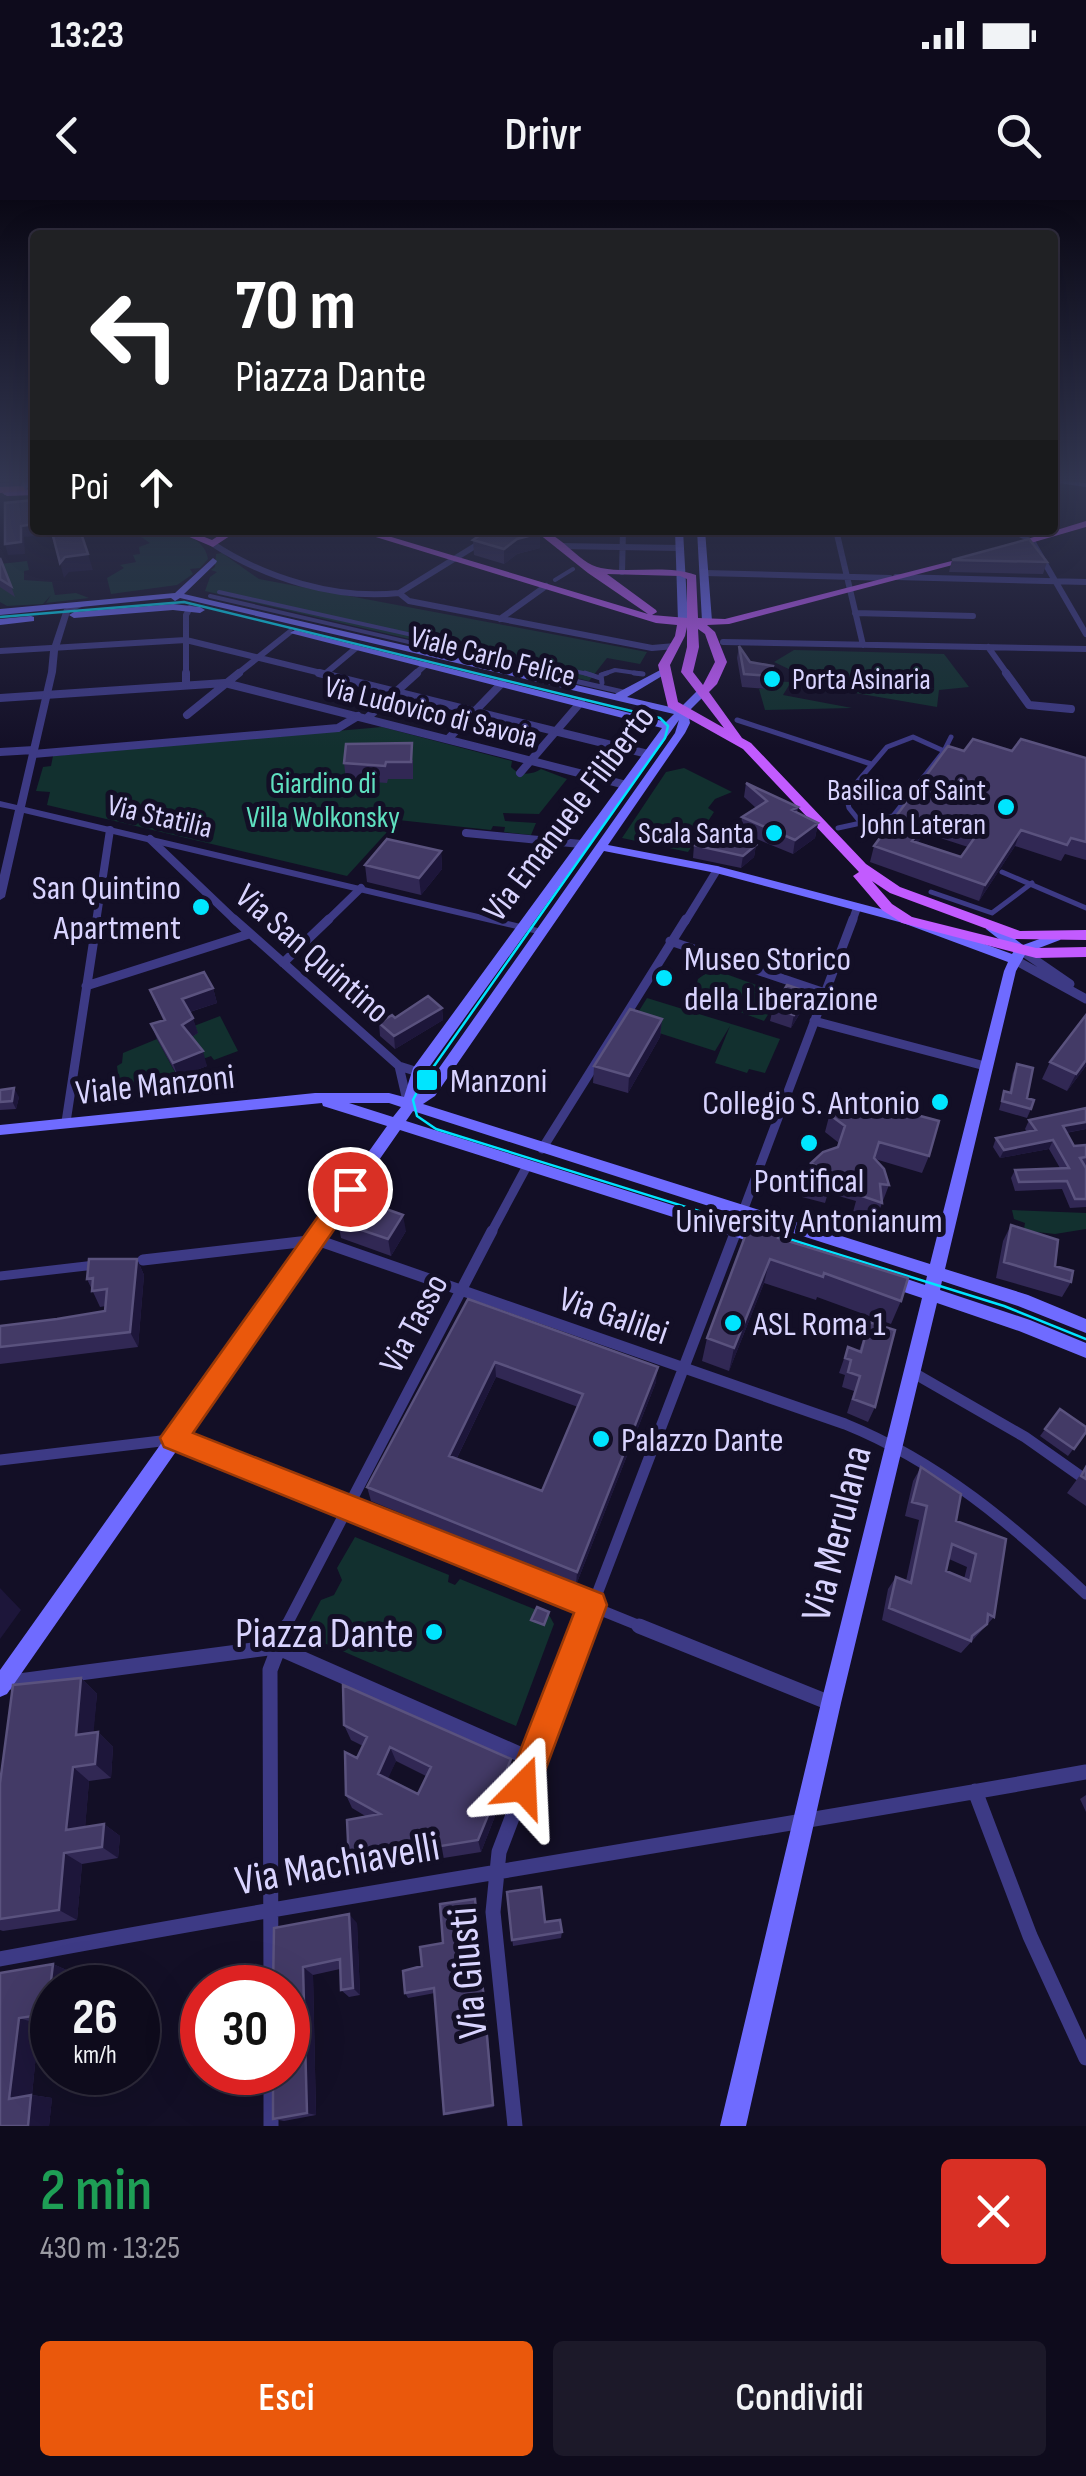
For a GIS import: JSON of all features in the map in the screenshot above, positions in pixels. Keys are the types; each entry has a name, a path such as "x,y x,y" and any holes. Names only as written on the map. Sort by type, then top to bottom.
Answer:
{"main road":[{"path":"148,609 178,595 213,569"},
{"path":"495,569 550,583 654,620 725,622 848,583 892,578 924,569"},
{"path":"589,569 644,608 694,620 710,632 720,665 711,684 683,713"},
{"path":"680,569 680,573"},
{"path":"621,695 634,692 678,659 675,646 694,620 705,569"},
{"path":"592,571 680,573 693,578 693,649 687,670 727,719 738,739 848,854 895,890 1024,936 1086,935"},
{"path":"0,612 178,595 192,603"},
{"path":"0,622 192,603"},
{"name":"Viale Carlo Felice","path":"192,603 290,632 668,726"},
{"name":"Viale Carlo Felice","path":"192,603 621,695"},
{"path":"702,692 709,667 723,642 725,622"},
{"path":"665,665 669,700 683,713"},
{"path":"621,695 683,713 738,739"},
{"name":"Via Emanuele Filiberto","path":"409,1106 418,1072 668,726 683,713"},
{"name":"Via Emanuele Filiberto","path":"1,1685 396,1124 409,1106 430,1092 602,847 682,729 683,713"},
{"path":"602,847 716,870 907,920 1018,955 1086,952"},
{"path":"848,854 876,896 907,920"},
{"path":"990,926 1018,955"},
{"path":"1018,955 1056,937"},
{"name":"Via Merulana","path":"734,2126 831,1703 985,1066 1018,955"},
{"name":"Viale Manzoni","path":"0,1130 315,1098 379,1096 1022,1300 1086,1326"},
{"name":"Viale Manzoni","path":"315,1098 782,1246"},
{"path":"871,1274 1024,1325 1086,1351"}],"street":[{"path":"263,569 380,595 399,593 436,569"},
{"path":"500,619 573,569"},
{"path":"845,569 863,645"},
{"path":"1050,569 1086,634"},
{"path":"705,573 848,583"},
{"path":"892,578 1086,582"},
{"path":"219,592 599,676 614,670 643,674"},
{"path":"399,593 410,601 500,619 652,648 675,646"},
{"name":"Viale Carlo Felice","path":"210,596 602,686 621,695"},
{"path":"186,685 186,615 192,603"},
{"path":"0,897 46,695 62,654 58,647 66,616 70,608 85,604"},
{"path":"855,613 974,616"},
{"path":"187,715 290,632"},
{"path":"0,651 186,640 648,754"},
{"path":"723,642 1086,650"},
{"path":"988,647 1029,705 1070,708"},
{"path":"326,673 356,648"},
{"path":"0,752 338,728 362,717 425,665"},
{"path":"572,668 599,676"},
{"path":"599,676 602,686"},
{"name":"Via Ludovico di Savoia","path":"0,698 225,683 626,785"},
{"path":"448,739 502,683"},
{"path":"520,772 582,702"},
{"path":"737,720 871,764"},
{"path":"861,823 849,808 846,796 888,743 901,735 944,751"},
{"path":"838,828 893,816 951,737"},
{"name":"Via Statilia","path":"0,804 542,932"},
{"path":"66,1122 110,830"},
{"path":"466,833 581,844"},
{"name":"Via San Quintino","path":"150,839 170,862 398,1066 418,1072"},
{"path":"170,862 181,846"},
{"path":"542,1148 716,870"},
{"path":"1002,872 1086,908"},
{"path":"931,892 992,913 1032,883"},
{"path":"283,963 360,888"},
{"path":"743,1211 857,908"},
{"path":"86,986 249,934"},
{"path":"670,940 825,994"},
{"path":"1018,955 1086,998"},
{"path":"814,1022 985,1066"},
{"name":"Via San Quintino","path":"398,1066 409,1106"},
{"name":"Via Tasso","path":"348,1506 527,1166"},
{"path":"1,1685 276,1647 533,1760 736,1231"},
{"path":"124,1262 314,1240"},
{"name":"Via Galilei","path":"314,1240 856,1428 895,1447 982,1504 1086,1594"},
{"path":"0,1276 106,1264"},
{"path":"912,1372 1025,1437 1086,1480"},
{"path":"0,1460 174,1438 831,1703"},
{"path":"272,1965 270,1670 276,1647 348,1506"},
{"name":"Via Giusti","path":"515,2126 494,1929 494,1872 533,1760"},
{"name":"Via Machiavelli","path":"0,1959 272,1908 805,1823 1086,1772"},
{"path":"976,1791 1030,1936 1086,2058"},
{"path":"271,2095 271,2126"}],"green space":[{"path":"0,569 29,569 24,571 24,580 52,582 55,595 76,593 89,598 46,603 51,595 43,604 7,606 0,602"},
{"path":"123,569 191,569 193,574 177,585 111,594 107,578"},
{"path":"245,569 259,579 647,652 640,664 607,658 589,681 205,591 210,577 217,572 211,570"},
{"path":"794,650 944,654 969,687 939,690 937,707 791,682 793,671 774,662"},
{"path":"769,681 791,682 783,695 852,708 765,710 759,689 767,688"},
{"name":"Giardino di Villa Wolkonsky","path":"382,727 512,761 511,767 522,773 541,769 567,779 539,814 503,813 505,821 536,823 531,835 504,832 505,827 493,826 491,830 398,820 347,876 47,805 50,792 36,791 43,767 51,766 53,756"},
{"path":"684,768 732,792 715,799 708,808 714,812 688,852 622,838 666,772"},
{"path":"712,969 781,994 764,1021 694,995 698,979"},
{"path":"647,998 780,1039 765,1073 749,1069 747,1073 715,1063 730,1026 715,1051 631,1024"},
{"path":"220,1016 238,1051 214,1060 211,1056 203,1059 190,1036 194,1026"},
{"path":"157,1039 183,1087 121,1098 117,1066 122,1063 123,1053"},
{"path":"1012,1210 1086,1213 1086,1229 1055,1234 1028,1231 1024,1229 1025,1223 1014,1219"},
{"path":"355,1537 449,1575 448,1582 455,1585 460,1579 549,1615 554,1624 516,1726 303,1634 321,1600 334,1595 342,1580 337,1568"}],"building":[{"path":"0,569 4,569 11,586 0,579"},
{"path":"739,646 750,662 773,666 770,676 744,674"},
{"path":"973,739 1012,751 1021,739 1086,758 1086,842 1071,838 1067,845 1021,830 985,885 874,846 948,746 964,751","holes":["930,817 978,833 961,857 912,841"]},
{"path":"412,743 411,762 386,762 385,766 344,763 346,744"},
{"path":"746,783 798,807 792,810 818,823 795,840 742,817 767,801"},
{"path":"715,827 756,845 743,856 694,845"},
{"path":"387,839 441,851 419,878 365,865"},
{"path":"204,972 213,988 182,999 193,1018 182,1025 203,1051 173,1063 151,1024 165,1020 150,990"},
{"path":"787,985 808,992 794,1015 773,1008"},
{"path":"428,996 442,1008 394,1036 379,1023 392,1015 395,1018"},
{"path":"630,1009 662,1019 629,1076 594,1066"},
{"path":"1086,1015 1086,1060 1076,1074 1050,1062"},
{"path":"1017,1064 1033,1068 1027,1098 1034,1100 1031,1109 1002,1101 1004,1091 1011,1093"},
{"path":"14,1088 12,1101 0,1102 0,1090"},
{"path":"860,1100 939,1121 929,1156 879,1142 874,1158 884,1169 889,1185 880,1184 882,1203 859,1195 862,1184 833,1176 830,1187 807,1180 816,1166 811,1163 823,1152 838,1147 845,1126 830,1115 832,1105 857,1107"},
{"path":"1086,1108 1086,1122 1063,1126 1074,1146 1086,1145 1086,1157 1080,1158 1086,1168 1086,1199 1075,1199 1067,1181 1019,1182 1015,1170 1069,1168 1053,1140 1004,1150 996,1138 1036,1130 1029,1120"},
{"path":"355,1198 403,1215 388,1239 338,1222"},
{"path":"750,1223 780,1232 778,1238 908,1278 901,1301 824,1273 823,1277 770,1259 734,1348 707,1338"},
{"path":"1011,1225 1058,1240 1055,1266 1073,1271 1071,1282 1004,1262"},
{"path":"89,1259 137,1259 130,1332 0,1347 0,1326 105,1311 107,1289 92,1291 93,1278 87,1279"},
{"name":"Palazzo Dante","path":"468,1299 658,1367 577,1572 367,1487","holes":["495,1362 583,1394 542,1491 449,1456"]},
{"path":"869,1322 895,1330 875,1407 853,1399 860,1376 848,1372 851,1360 845,1358 848,1347 861,1352"},
{"path":"1060,1409 1086,1427 1074,1449 1045,1429"},
{"path":"921,1467 961,1494 956,1521 1006,1539 994,1617 988,1614 987,1624 971,1641 889,1608 896,1577 911,1583 927,1506 912,1502","holes":["952,1544 976,1554 970,1581 946,1571"]},
{"path":"537,1607 549,1612 544,1625 531,1620"},
{"path":"81,1678 76,1735 98,1732 95,1764 73,1767 66,1830 104,1824 102,1847 64,1853 59,1910 0,1919 0,1783 13,1685"},
{"path":"343,1685 511,1759 478,1840 349,1861 347,1820 380,1814 346,1795 345,1752 357,1758 367,1737 344,1725","holes":["390,1747 431,1767 418,1794 378,1774"]},
{"path":"541,1887 545,1922 560,1920 562,1932 512,1940 507,1892"},
{"path":"475,1899 493,2105 444,2114 434,1988 405,1993 403,1971 422,1966 420,1947 443,1943 440,1904"},
{"path":"349,1914 353,1988 341,1990 340,1959 310,1965 273,1965 274,1928"},
{"path":"30,1968 30,2016 19,2018 9,2099 31,2095 28,2126 0,2126 0,1973"},
{"path":"273,2095 307,2095 307,2113 273,2119"}],"tram line":[{"path":"0,617 184,602 660,718 668,726 665,738 420,1086 413,1100 417,1116 436,1129 1004,1306 1086,1339"}],"place":[{"name":"Porta Asinaria","path":"772,679"},
{"name":"Basilica of Saint John Lateran","path":"1006,807"},
{"name":"Scala Santa","path":"774,833"},
{"name":"San Quintino Apartment","path":"201,907"},
{"name":"Museo Storico della Liberazione","path":"664,978"},
{"name":"Manzoni","path":"427,1080"},
{"name":"Collegio S. Antonio","path":"940,1102"},
{"name":"Pontifical University Antonianum","path":"809,1143"},
{"name":"ASL Roma 1","path":"733,1323"},
{"name":"Palazzo Dante","path":"601,1439"},
{"name":"Piazza Dante","path":"434,1632"}],"route":[{"path":"350,1189 174,1438 592,1605 523,1787"}]}
